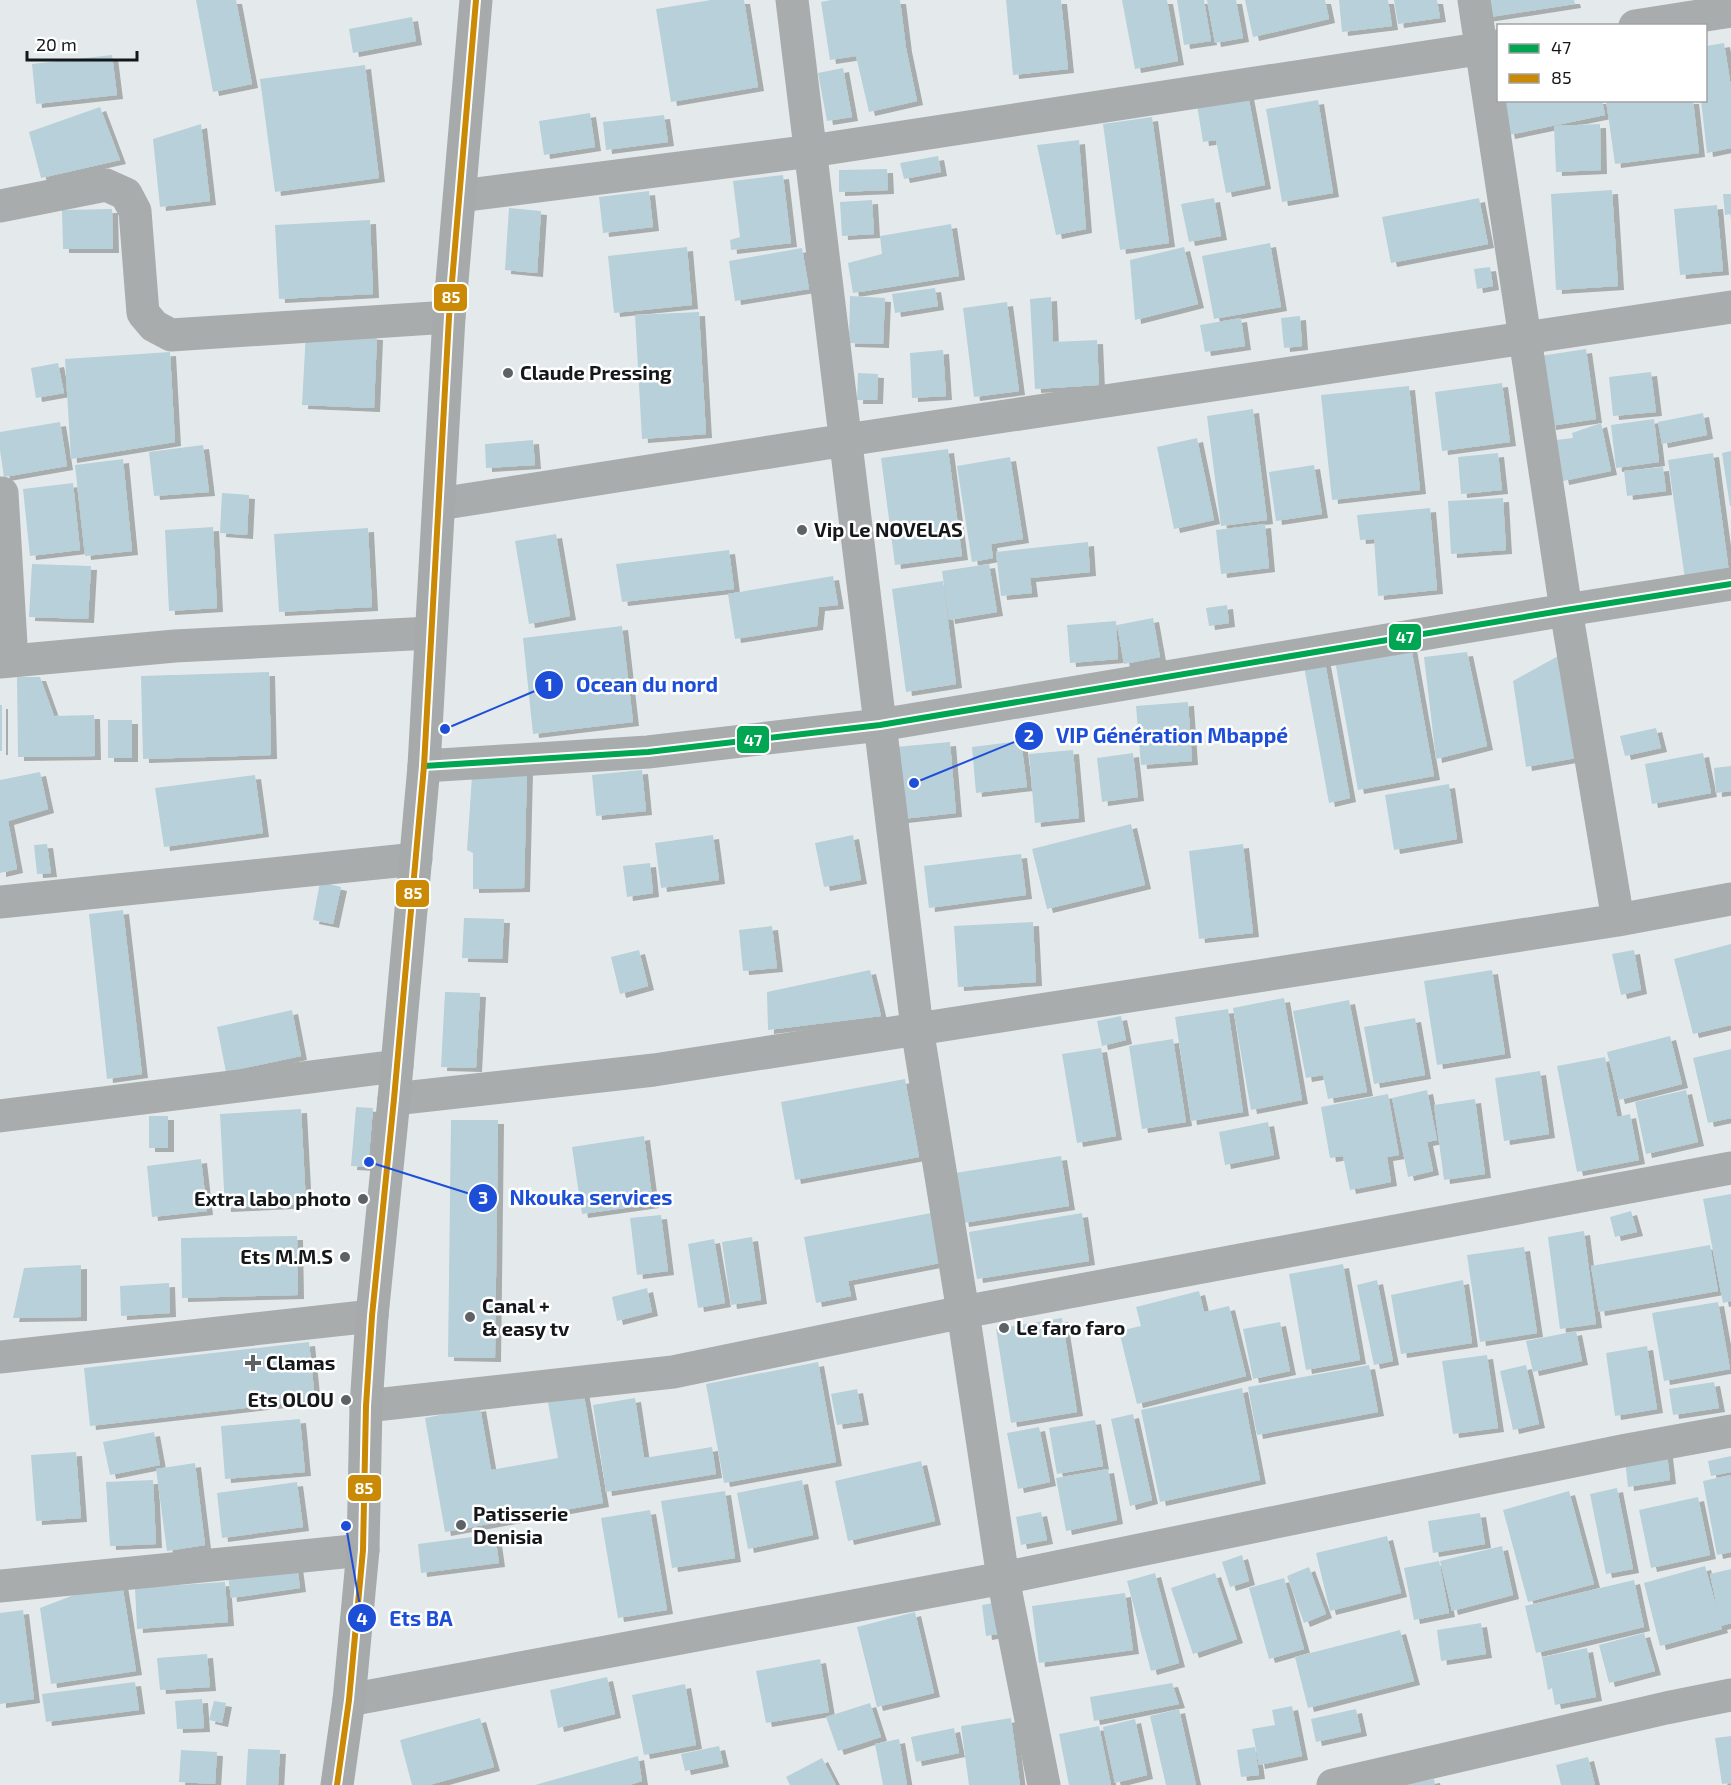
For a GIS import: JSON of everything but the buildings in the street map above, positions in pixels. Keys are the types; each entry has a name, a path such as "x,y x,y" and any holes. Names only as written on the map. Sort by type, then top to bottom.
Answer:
{"highway":[{"path":"337,1785 349,1700 363,1550 366,1406 372,1316 424,766 449,317 476,0"}],"street":[{"path":"792,0 917,1028 1003,1578 1044,1785"},
{"path":"1474,0 1490,47 1524,337 1566,610 1618,920"},
{"path":"1648,24 1731,11"},
{"path":"459,196 811,151 1490,47"},
{"path":"0,206 106,184 126,194 135,211 143,313 154,326 171,335 449,317"},
{"path":"439,504 846,440 1731,307"},
{"path":"2,493 6,661 175,646 431,633"},
{"path":"424,766 648,752 880,725 1731,584"},
{"path":"0,902 416,859"},
{"path":"394,1099 654,1070 1618,920 1731,899"},
{"path":"0,1116 397,1066"},
{"path":"366,1406 673,1372 963,1312 1731,1168"},
{"path":"0,1357 372,1316"},
{"path":"349,1700 1003,1578 1622,1451 1731,1431"},
{"path":"0,1586 363,1550"},
{"path":"1333,1785 1655,1710 1731,1695"}],"transit line":[{"name":"85","path":"337,1785 349,1700 363,1550 366,1406 372,1316 424,766 449,317 476,0"},
{"name":"47","path":"424,766 648,752 880,725 1731,584"}],"place":[{"name":"Claude Pressing","path":"508,373"},
{"name":"Vip Le NOVELAS","path":"802,530"},
{"name":"Ocean du nord","path":"445,729"},
{"name":"VIP Génération Mbappé","path":"914,783"},
{"name":"Nkouka services","path":"369,1162"},
{"name":"Extra labo photo","path":"363,1199"},
{"name":"Ets M.M.S","path":"345,1257"},
{"name":"Canal + & easy tv","path":"470,1317"},
{"name":"Le faro faro","path":"1004,1328"},
{"name":"Clamas","path":"253,1363"},
{"name":"Ets OLOU","path":"346,1400"},
{"name":"Patisserie Denisia","path":"461,1525"},
{"name":"Ets BA","path":"346,1526"}]}
